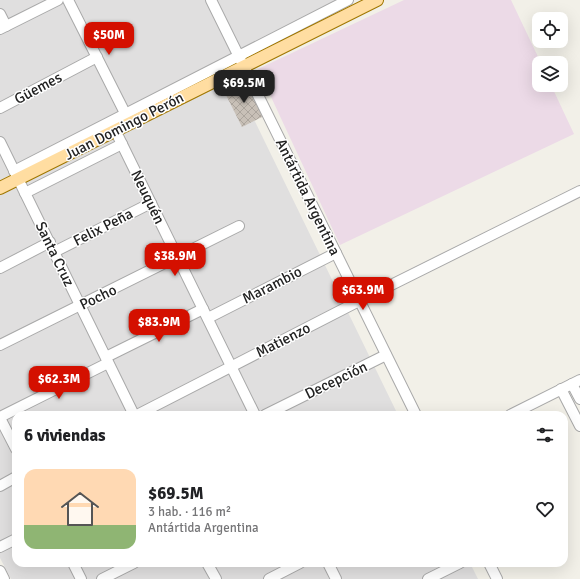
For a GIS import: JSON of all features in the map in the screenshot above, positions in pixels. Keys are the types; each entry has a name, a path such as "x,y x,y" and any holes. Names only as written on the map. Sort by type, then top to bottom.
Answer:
{"main road":[{"name":"Juan Domingo Perón","path":"0,188 16,175 115,130 128,119 241,60 378,0"}],"street":[{"path":"0,14 3,28 58,0"},
{"path":"68,0 128,119"},
{"path":"347,0 352,12"},
{"name":"Juan Domingo Perón","path":"241,60 347,0"},
{"name":"Antártida Argentina","path":"214,1 241,60 414,411"},
{"name":"Güemes","path":"0,108 97,57"},
{"name":"Juan Domingo Perón","path":"16,175 128,119"},
{"name":"Neuquén","path":"115,130 253,411"},
{"name":"Santa Cruz","path":"0,142 132,411"},
{"path":"25,193 122,144"},
{"name":"Matienzo","path":"145,411 359,301 580,191"},
{"name":"Felix Peña","path":"54,252 151,203"},
{"name":"Pocho","path":"0,345 178,258 239,226"},
{"name":"Felix Peña","path":"0,268 50,242"},
{"name":"Marambio","path":"13,411 107,360 336,252"},
{"name":"Decepción","path":"273,411 386,355"},
{"path":"518,411 576,382 580,399"},
{"path":"561,389 580,426"},
{"name":"Marambio","path":"0,418 12,411"},
{"path":"0,418 12,441"},
{"path":"0,486 12,479"},
{"path":"0,546 12,541"},
{"path":"75,567 81,579"},
{"path":"102,579 126,567"},
{"path":"209,567 216,579"},
{"path":"269,579 292,567"},
{"path":"330,567 336,579"},
{"path":"428,579 452,567"},
{"path":"491,567 497,579"},
{"path":"0,571 4,579"}],"shaded area":[{"path":"0,0 340,0 224,58 396,411 12,411 12,567 472,567 478,579 11,579 0,558"},
{"path":"404,0 511,0 532,44 532,48 534,48 538,56 532,56 532,92 554,92 574,134 340,245 258,69"}],"building":[{"path":"247,82 264,116 242,127 225,93"}]}
